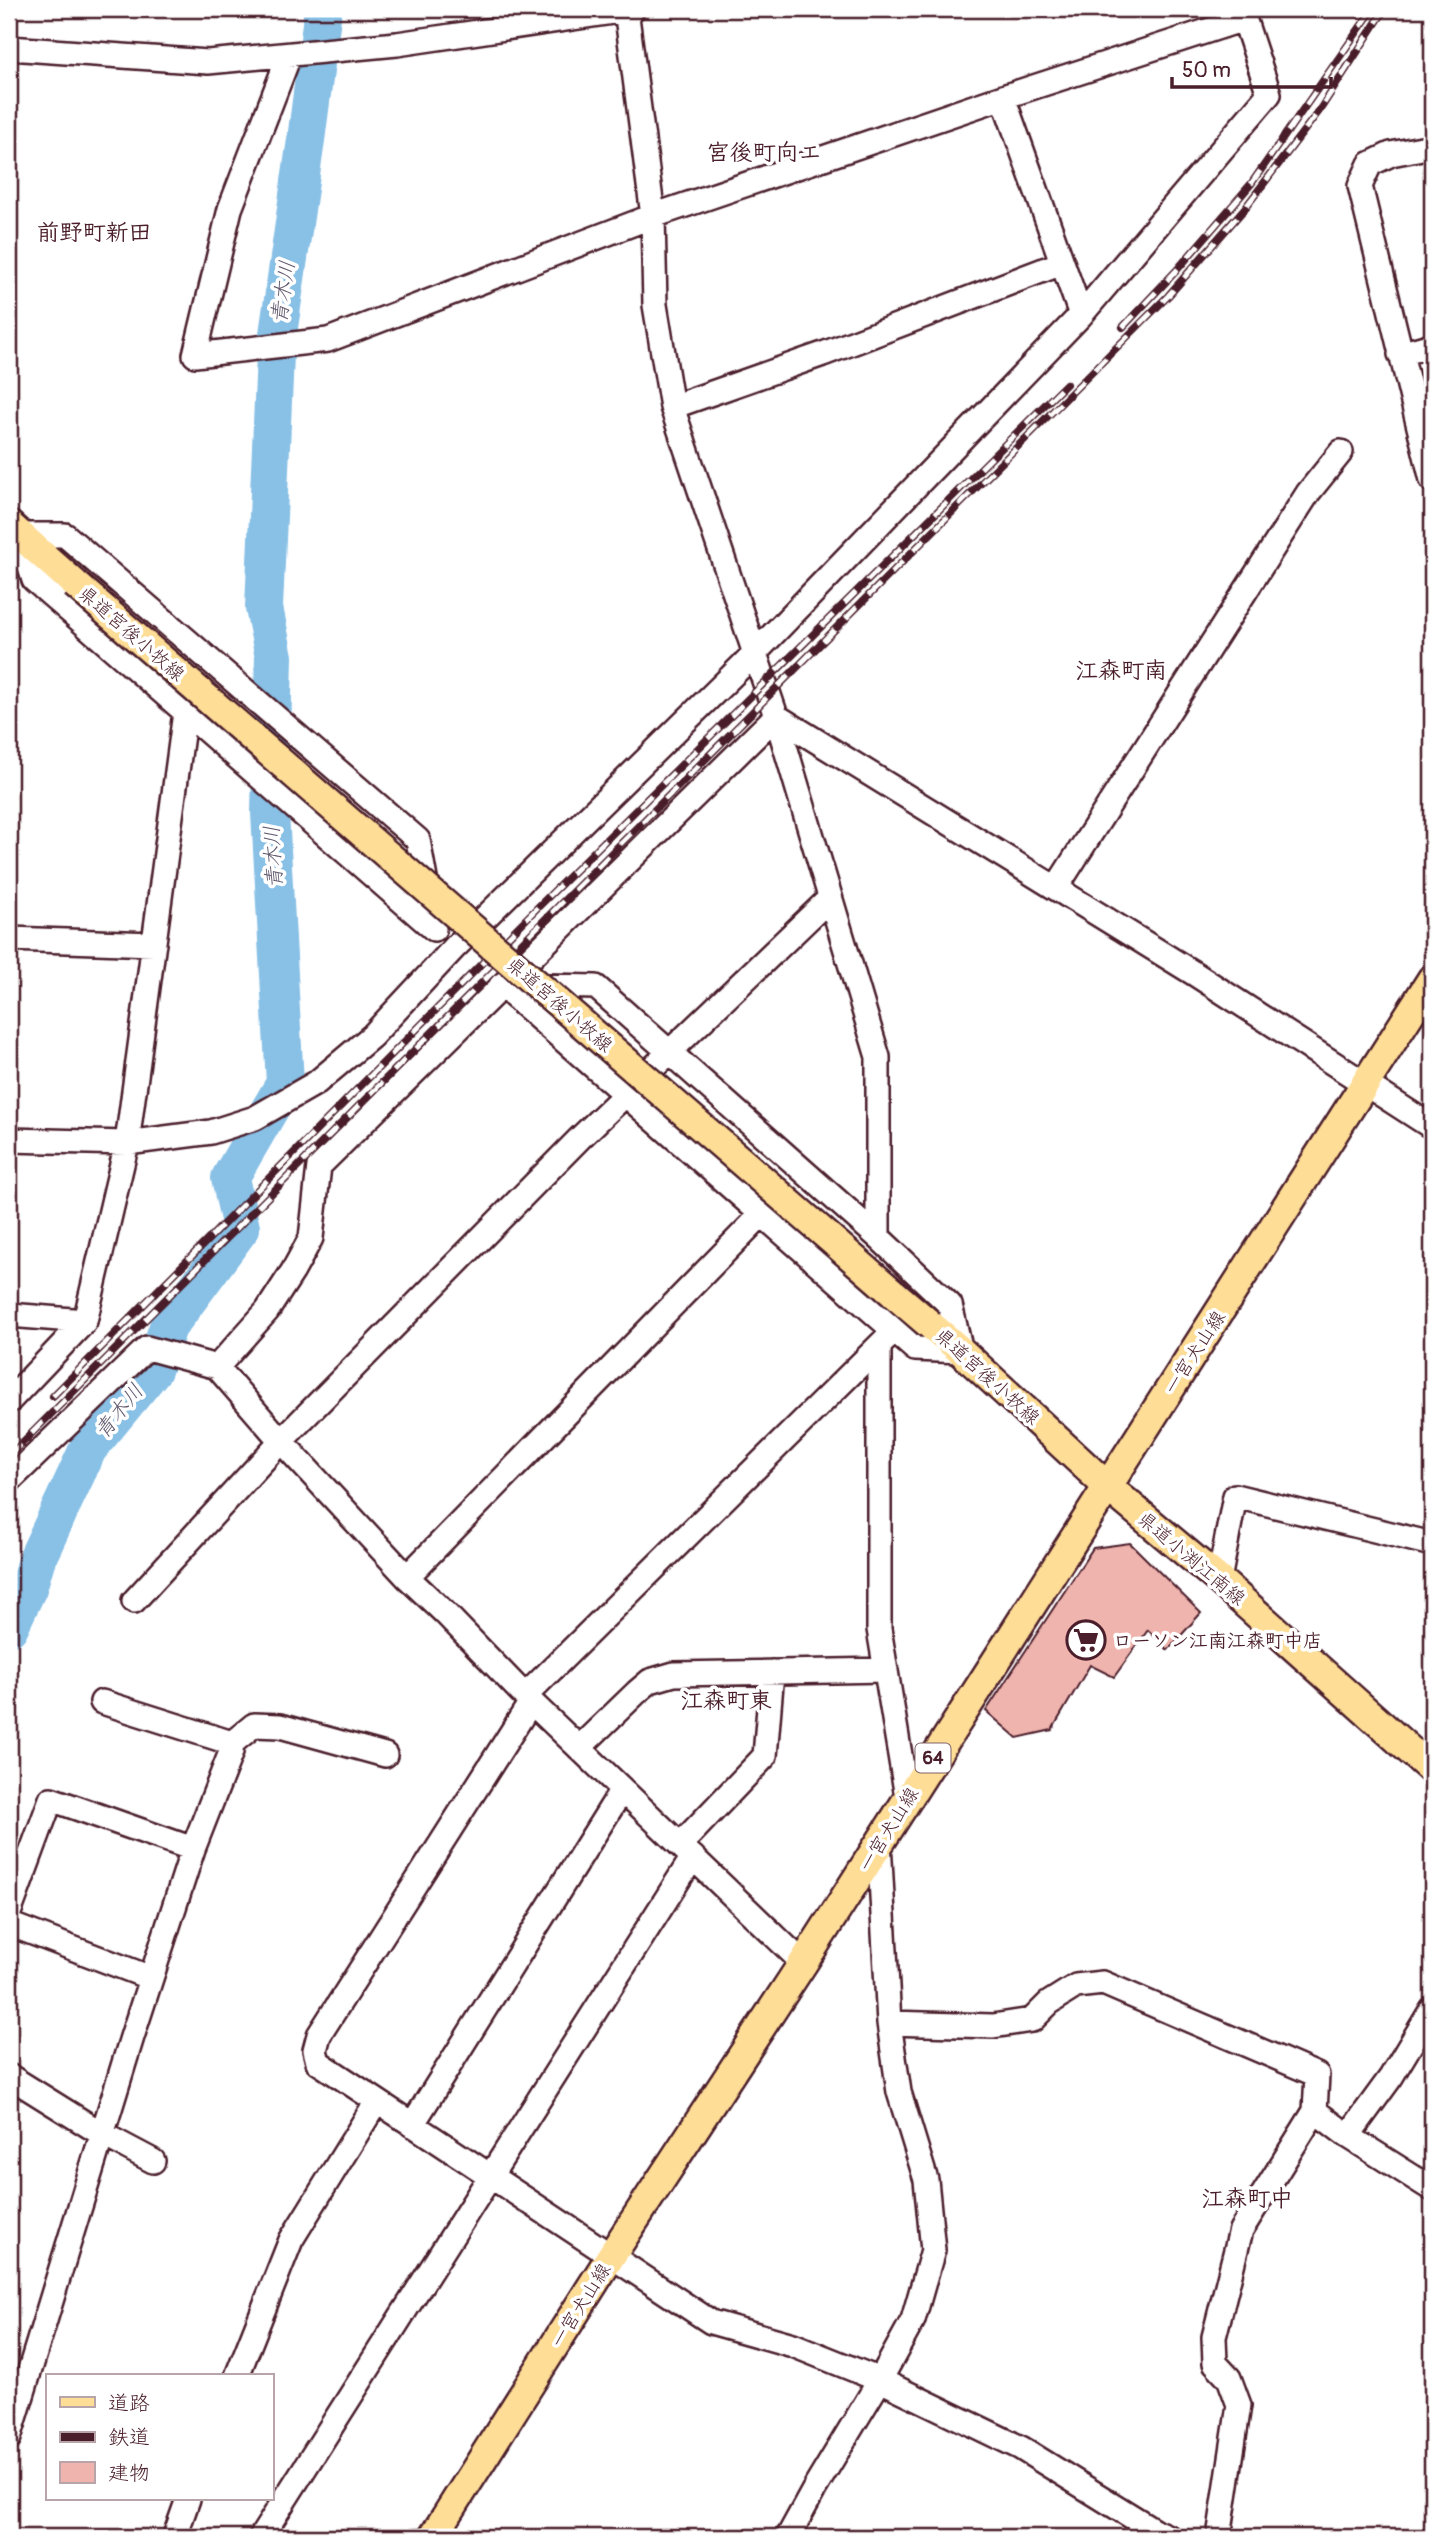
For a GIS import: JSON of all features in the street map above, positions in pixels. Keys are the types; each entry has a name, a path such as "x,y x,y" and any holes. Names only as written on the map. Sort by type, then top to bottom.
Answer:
{"main road":[{"name":"県道宮後小牧線","path":"14,530 961,1351 1108,1487"},
{"name":"一宮犬山線","path":"433,2537 1432,979"},
{"name":"県道小渕江南線","path":"1108,1487 1219,1580 1432,1770"}],"street":[{"path":"9,48 208,62 397,44 628,10 653,216 655,305 672,407 776,716 878,1057 878,1237"},
{"path":"9,1140 127,1143 211,1132 255,1118 316,1083 372,1036 455,947 754,654 1082,315 1269,94 1242,14 653,216 328,340 195,355 230,209 289,56"},
{"path":"1003,97 1082,315"},
{"path":"1432,146 1391,154 1370,164 1360,186 1432,480"},
{"path":"672,407 823,354 1062,263"},
{"path":"1400,354 1432,345"},
{"path":"1056,888 1308,493 1341,452"},
{"path":"434,929 418,840 65,535 14,530 34,580 185,712 258,775 434,929 455,947"},
{"path":"9,1401 85,1321 127,1143 185,712"},
{"path":"776,716 1195,974 1432,1127"},
{"path":"217,1367 267,1311 311,1238 319,1166 776,716"},
{"path":"135,1601 281,1441 625,1096 829,899"},
{"path":"9,939 154,944"},
{"path":"501,985 596,987 878,1237 950,1306 961,1351 915,1349 886,1339 761,1215 501,985"},
{"path":"407,1577 761,1215"},
{"path":"9,1315 85,1321"},
{"path":"886,1339 879,1629 907,1797"},
{"path":"886,1339 528,1699 319,2035 315,2050 318,2062 711,2322 793,2345 880,2380 1021,2448 1169,2537"},
{"path":"9,1481 157,1350 217,1367 281,1441 407,1577 528,1699 803,1963"},
{"path":"1219,1580 1236,1496 1432,1544"},
{"path":"579,1748 650,1681 674,1674 886,1670"},
{"path":"261,2537 489,2176 687,1851 765,1756 772,1672"},
{"path":"102,1702 232,1743"},
{"path":"9,2438 151,1978 193,1849 231,1752 232,1743 254,1725 280,1726 386,1755"},
{"path":"412,2125 622,1790"},
{"path":"9,1913 51,1799 193,1849"},
{"path":"788,2537 913,2320 933,2250 926,2180 899,2092 889,2023 879,1842"},
{"path":"9,1924 151,1978"},
{"path":"889,2023 993,2026 1032,2020 1049,2003 1076,1986 1102,1983 1317,2075 1315,2111 1241,2230 1214,2337 1215,2363 1229,2378 1239,2405 1219,2537"},
{"path":"1348,2136 1391,2077 1432,2008"},
{"path":"9,2076 102,2134 153,2161"},
{"path":"238,2374 291,2240 377,2101"},
{"path":"1315,2111 1348,2136 1432,2189"},
{"path":"183,2537 176,2533 188,2500"}],"building":[{"name":"ローソン江南江森町中店","path":"1130,1543 1201,1613 1168,1650 1148,1630 1114,1677 1090,1665 1052,1730 1017,1738 986,1711 1093,1548"}],"waterway":[{"name":"青木川","path":"9,1628 28,1588 36,1561 88,1449 153,1370 168,1327 241,1228 230,1178 285,1083 270,813 274,657 264,608 275,355 323,9"}],"railway":[{"path":"1123,327 1176,271 1251,184 1373,9"},
{"path":"9,1456 1168,296 1245,208 1319,111 1385,9"},
{"path":"53,1396 535,910 1066,384"}],"place":[{"name":"ローソン江南江森町中店","path":"1086,1640"}],"district":[{"name":"宮後町向エ","path":"764,152"},
{"name":"前野町新田","path":"94,232"},
{"name":"江森町南","path":"1121,670"},
{"name":"江森町東","path":"726,1700"},
{"name":"江森町中","path":"1247,2198"}]}
